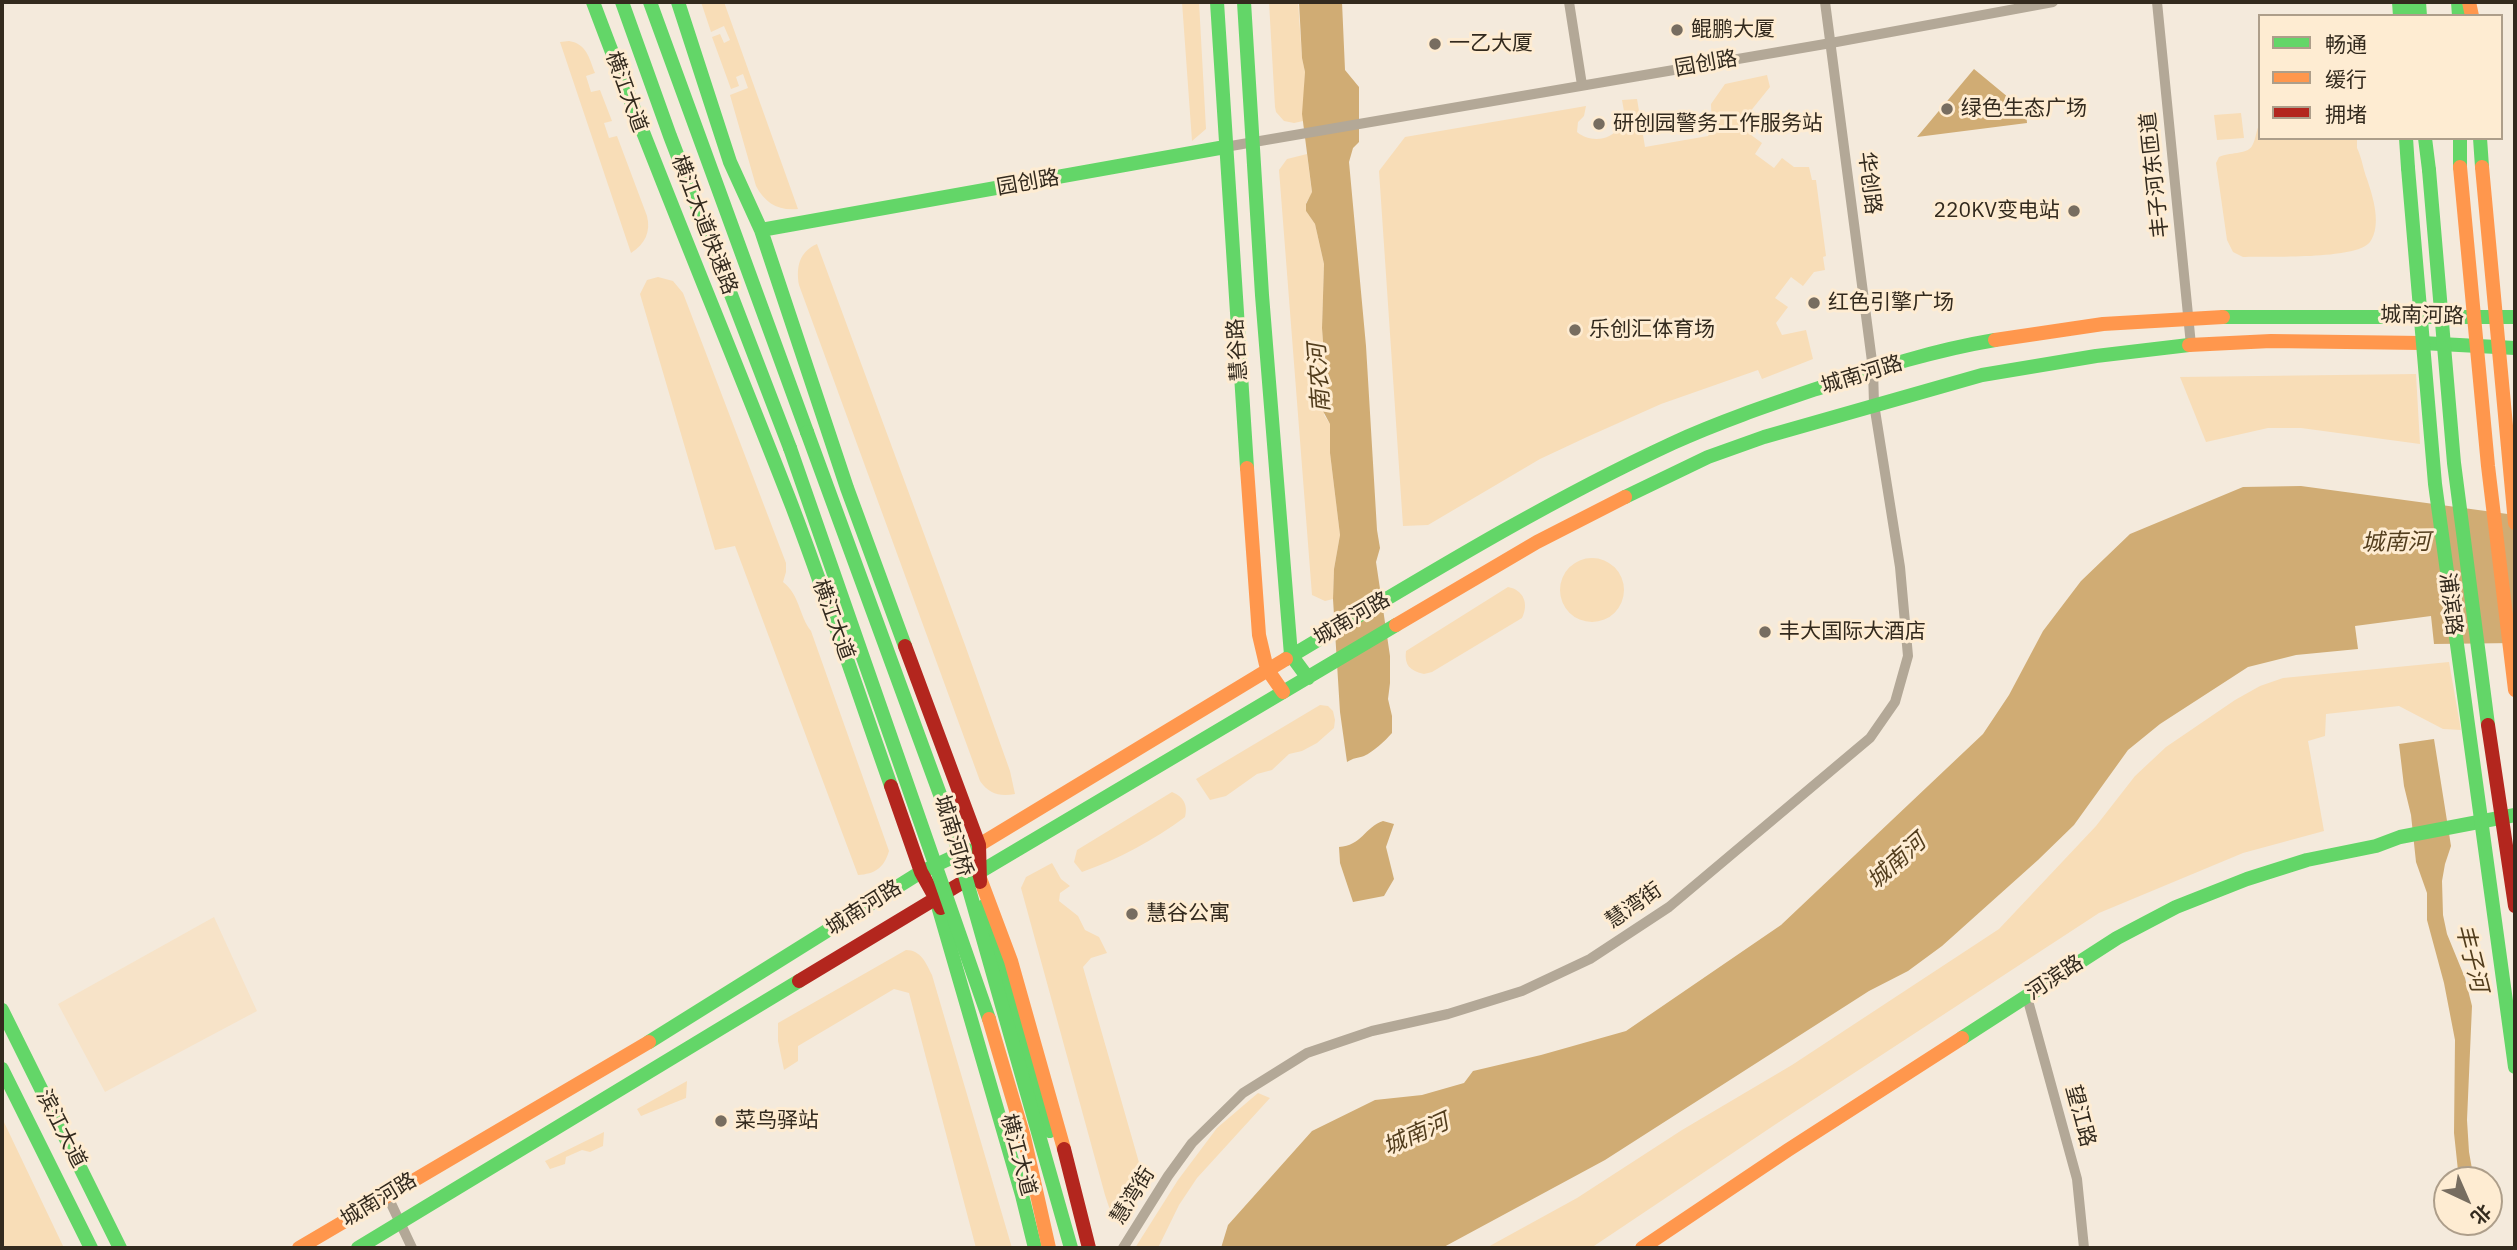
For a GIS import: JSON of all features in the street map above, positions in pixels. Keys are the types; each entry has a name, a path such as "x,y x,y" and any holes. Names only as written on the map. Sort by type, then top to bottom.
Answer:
{"main road":[{"name":"横江大道","path":"593,2 646,147 705,286 793,509 921,872 948,924 962,961 1026,1179 1041,1248"},
{"path":"613,2 670,136"},
{"name":"横江大道快速路","path":"622,2 670,136 790,448"},
{"name":"横江大道快速路","path":"650,2 807,432"},
{"path":"660,2 692,115"},
{"name":"横江大道","path":"678,2 730,162 761,230 847,488 979,845 978,873 985,910 1058,1157 1080,1248"},
{"name":"慧谷路","path":"1217,2 1224,147 1259,635 1267,669 1283,692"},
{"name":"慧谷路","path":"1244,2 1252,143 1291,654"},
{"name":"浦滨路","path":"2406,140 2435,484 2515,1067"},
{"name":"浦滨路","path":"2426,140 2456,476 2478,659 2515,906"},
{"path":"2460,140 2460,167 2487,466 2515,690"},
{"path":"2480,140 2515,523"},
{"name":"园创路","path":"761,230 1224,147"},
{"name":"城南河路","path":"299,1248 638,1049 921,872 979,845 1291,654 1485,542 1659,449 1723,422 1873,369 1966,345 2088,326 2188,317 2298,314 2515,317"},
{"name":"城南河路","path":"358,1248 978,873 1537,542 1708,457 1874,404 1982,375 2034,365 2191,345 2334,341 2515,348"},
{"name":"城南河桥","path":"807,432 949,818 1071,1248"},
{"name":"城南河桥","path":"790,448 985,1006 1024,1137 1049,1248"},
{"path":"1291,654 1308,678"},
{"name":"河滨路","path":"1642,1248 1788,1150 2118,937 2176,908 2247,879 2307,860 2376,846 2400,837 2515,815"},
{"path":"978,873 993,906 1006,946 1071,1174 1089,1248"},
{"path":"936,900 1035,1248"},
{"name":"滨江大道","path":"2,1010 120,1248"},
{"name":"滨江大道","path":"2,1069 91,1248"}],"street":[{"path":"1569,2 1582,85"},
{"name":"华创路","path":"1825,2 1873,369 1874,404"},
{"name":"园创路","path":"1224,147 1359,126 2053,2"},
{"name":"丰子河东匝道","path":"2157,2 2191,345"},
{"name":"慧湾街","path":"1123,1248 1192,1143 1243,1093 1307,1054 1372,1031 1448,1014 1522,990 1590,959 1669,907 1870,738 1895,702 1908,656 1899,567 1874,404"},
{"name":"望江路","path":"2027,997 2077,1179 2084,1248"},
{"path":"387,1195 412,1248"}],"shaded area":[{"path":"701,2 724,2 798,209 784,209 773,205 756,186 730,95 748,88 743,74 736,77 739,86 731,89 712,37 720,34 724,43 730,40 724,26 711,32"},
{"path":"1182,2 1199,2 1206,129 1192,141"},
{"path":"1269,2 1298,2 1305,72 1303,121 1284,121 1276,112"},
{"path":"569,41 584,48 589,57 595,73 586,76 591,92 600,90 612,121 604,123 609,138 617,136 647,216 646,237 631,253 560,42"},
{"name":"乐创汇体育场","path":"1767,75 1770,87 1745,118 1747,132 1762,143 1755,154 1774,168 1782,158 1794,167 1809,167 1812,180 1816,180 1826,256 1823,257 1825,270 1814,272 1803,286 1791,277 1775,298 1788,307 1776,323 1782,335 1806,330 1813,359 1762,379 1758,370 1661,404 1540,459 1428,525 1403,526 1379,171 1405,137 1586,106 1584,116 1578,122 1577,132 1588,138 1600,139 1611,135 1620,126 1617,118 1625,117 1622,100 1637,99 1645,147 1708,136 1712,130 1711,104 1725,84"},
{"path":"2241,113 2244,138 2217,140 2214,115"},
{"path":"2258,129 2258,140 2357,140 2375,211 2374,235 2370,242 2362,248 2348,252 2311,256 2243,257 2233,252 2227,240 2216,163 2219,157 2250,149"},
{"path":"1307,154 1312,193 1306,203 1306,211 1315,224 1324,264 1322,328 1327,396 1324,415 1330,424 1330,453 1340,535 1334,569 1333,599 1325,601 1312,595 1279,170 1287,159"},
{"path":"817,244 965,645 1010,771 1015,794 995,793 980,781 799,285 800,261 806,251"},
{"path":"658,277 673,281 683,293 786,563 783,582 793,593 811,631 889,851 881,866 869,873 858,875 735,546 715,550 640,294 647,280"},
{"path":"2416,374 2420,444 2301,428 2268,428 2206,442 2180,377"},
{"path":"1586,558 1598,558 1615,567 1622,578 1622,602 1615,613 1598,622 1586,622 1574,617 1565,608 1560,596 1560,584 1565,572 1574,563"},
{"path":"1508,587 1518,591 1524,598 1522,618 1432,672 1424,674 1409,667 1406,651"},
{"path":"2449,662 2461,730 2443,729 2399,706 2326,714 2325,736 2308,741 2324,831 2243,853 2099,913 1591,1248 1486,1248 1577,1198 1682,1130 1792,1065 1999,929 2096,826 2135,776 2166,747 2235,700 2260,686 2283,678"},
{"path":"1320,705 1328,706 1333,711 1335,720 1334,728 1317,743 1289,754 1272,770 1257,774 1226,796 1210,800 1196,779"},
{"path":"1172,792 1184,802 1185,817 1136,848 1096,867 1082,872 1074,862 1077,850"},
{"path":"1052,863 1061,879 1070,886 1060,893 1059,901 1078,916 1085,930 1099,937 1107,953 1091,958 1083,967 1140,1166 1152,1177 1124,1217 1116,1216 1109,1208 1021,888 1026,877"},
{"path":"214,917 257,1011 105,1092 58,1004"},
{"path":"906,950 916,952 932,975 1012,1248 976,1248 909,993 894,989 798,1046 798,1061 784,1070 778,1041 778,1023"},
{"path":"687,1081 686,1098 641,1116 637,1109"},
{"path":"1258,1093 1270,1098 1197,1178 1179,1205 1158,1248 1135,1248 1178,1180 1217,1128"},
{"path":"2,1118 64,1248 2,1248"},
{"path":"604,1132 603,1146 590,1152 582,1150 566,1157 565,1164 550,1169 545,1161"}],"water":[{"path":"1299,2 1342,2 1345,70 1359,87 1359,142 1353,148 1349,162 1366,346 1380,548 1376,562 1390,656 1388,699 1392,733 1371,752 1347,762 1340,712 1333,599 1334,569 1340,535 1330,453 1330,424 1323,411 1327,396 1322,328 1324,264 1315,224 1306,211 1306,204 1312,192 1302,114 1305,72"},
{"path":"1974,69 2026,112 2027,123 1917,137"},
{"name":"城南河","path":"2301,486 2515,515 2515,643 2434,644 2431,616 2355,626 2358,649 2296,655 2248,667 2160,724 2128,750 2074,825 1942,946 1908,971 1869,991 1605,1160 1442,1248 1221,1248 1228,1225 1312,1131 1375,1100 1422,1095 1464,1083 1473,1071 1626,1031 1781,925 1983,734 2009,695 2043,631 2081,581 2130,534 2243,487"},
{"path":"2434,739 2451,846 2442,881 2443,915 2472,1006 2467,1120 2472,1166 2458,1166 2454,1133 2455,1040 2444,983 2427,920 2427,893 2416,862 2399,744"},
{"path":"1383,821 1394,824 1386,847 1394,879 1384,896 1353,902 1340,863 1339,847 1353,843"}],"traffic: fast":[{"path":"593,2 792,506 891,786"},
{"path":"622,2 670,136 790,448"},
{"path":"650,2 807,432"},
{"path":"678,2 730,162 761,230 847,488 905,646"},
{"path":"1217,2 1247,468"},
{"path":"1244,2 1262,295 1291,655 1308,678"},
{"path":"2399,2 2400,14"},
{"path":"2406,2 2409,14"},
{"path":"2419,2 2420,14"},
{"path":"2458,2 2459,14"},
{"path":"2406,140 2408,168"},
{"path":"2425,140 2429,170"},
{"path":"2460,140 2460,167"},
{"path":"2480,140 2482,167"},
{"path":"761,230 1225,147"},
{"path":"2408,168 2435,484 2515,1067"},
{"path":"2429,170 2454,463 2488,725"},
{"path":"2223,317 2515,317"},
{"path":"1286,659 1525,519 1673,443 1747,413 1864,373 1929,354 1995,340"},
{"path":"2422,343 2515,348"},
{"path":"1625,497 1708,457 1764,437 1982,375 2096,356 2189,345"},
{"path":"807,432 949,819 1071,1248"},
{"path":"790,448 989,1019"},
{"path":"978,873 1396,625"},
{"path":"1962,1038 2117,938 2176,907 2247,879 2307,860 2376,846 2400,837 2515,815"},
{"path":"649,1042 921,872 968,850"},
{"path":"936,899 1035,1248"},
{"path":"984,906 1050,1131"},
{"path":"358,1248 799,981"},
{"path":"2,1010 120,1248"},
{"path":"2,1069 91,1248"}],"traffic: slow":[{"path":"2469,2 2472,14"},
{"path":"2460,167 2488,466 2515,690"},
{"path":"2482,167 2515,523"},
{"path":"1995,340 2103,324 2223,317"},
{"path":"2189,345 2271,341 2422,343"},
{"path":"1247,468 1259,635 1267,669 1283,692"},
{"path":"1396,625 1537,542 1625,497"},
{"path":"979,845 1286,659"},
{"path":"978,873 1011,961 1064,1149"},
{"path":"989,1019 1024,1137 1049,1248"},
{"path":"1642,1248 1962,1038"},
{"path":"299,1248 649,1042"}],"traffic: jam":[{"path":"905,646 979,845 980,882"},
{"path":"2488,725 2515,906"},
{"path":"891,786 921,872 941,908"},
{"path":"799,981 973,876"},
{"path":"1064,1149 1089,1248"}],"place":[{"name":"鲲鹏大厦","path":"1677,30"},
{"name":"一乙大厦","path":"1435,44"},
{"name":"绿色生态广场","path":"1947,109"},
{"name":"研创园警务工作服务站","path":"1599,124"},
{"name":"220KV变电站","path":"2074,211"},
{"name":"红色引擎广场","path":"1814,303"},
{"name":"乐创汇体育场","path":"1575,330"},
{"name":"丰大国际大酒店","path":"1765,632"},
{"name":"慧谷公寓","path":"1132,914"},
{"name":"菜鸟驿站","path":"721,1121"}],"water label":[{"name":"南农河","path":"1320,378"},
{"name":"丰子河","path":"2471,958"}]}
